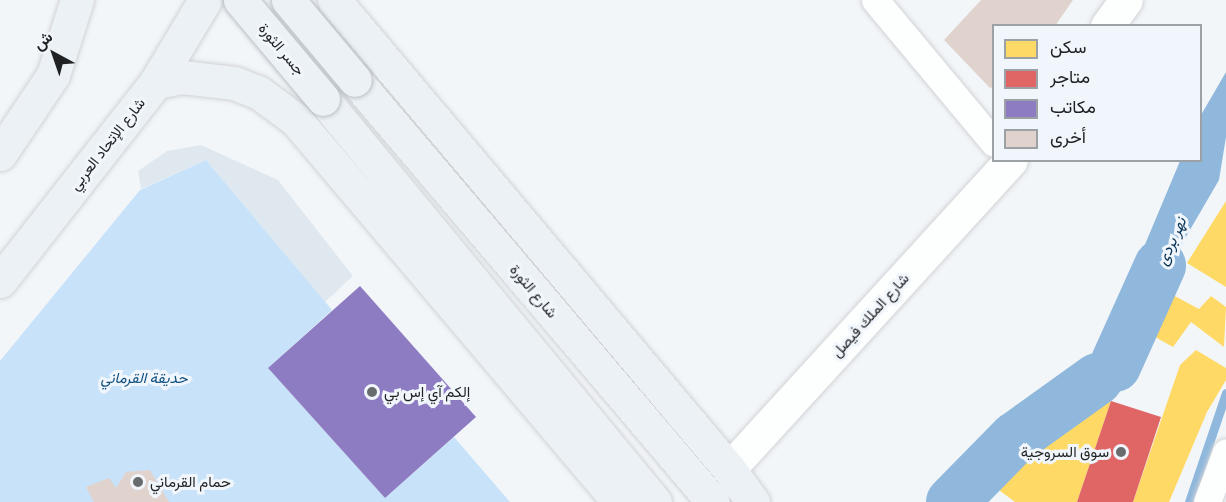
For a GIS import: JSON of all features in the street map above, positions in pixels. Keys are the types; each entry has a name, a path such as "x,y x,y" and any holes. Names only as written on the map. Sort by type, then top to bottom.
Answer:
{"highway":[{"path":"0,154 53,75 76,0"},
{"name":"شارع الإتحاد العربي","path":"0,281 156,82 205,0"},
{"name":"جسر الثورة","path":"240,0 655,502"},
{"name":"شارع الثورة","path":"288,0 713,502"},
{"path":"334,0 729,469 753,502"},
{"path":"280,106 286,79 303,56 339,41 376,49"},
{"path":"156,82 182,77 225,81 258,92 280,106 309,135 619,502"}],"street":[{"path":"875,0 992,141"},
{"path":"1108,24 1126,0"},
{"name":"شارع الملك فيصل","path":"729,469 1001,162"},
{"path":"1208,502 1226,452"}],"shaded area":[{"path":"201,145 278,180 353,276 325,302 206,160 141,189 138,171 167,151"}],"green space":[{"name":"حديقة القرماني","path":"206,160 332,310 268,368 385,498 454,437 510,502 0,502 0,361 140,190"}],"water":[{"path":"1226,72 1226,137 1219,180 1130,333 1115,316 1180,162 1202,162 1202,113"}],"building: سكن":[{"path":"1226,201 1226,287 1187,263"},
{"path":"1171,294 1199,309 1211,296 1226,307 1224,347 1191,322 1173,347 1148,333"},
{"path":"1196,350 1226,368 1226,380 1207,412 1169,502 1133,502 1180,365"},
{"path":"1083,401 1111,401 1077,502 1015,502 999,490"}],"building: متاجر":[{"name":"سوق السروجية","path":"1111,401 1161,417 1133,502 1077,502"}],"building: مكاتب":[{"path":"360,286 476,417 385,498 268,368"}],"building: أخرى":[{"path":"981,0 1073,0 1056,24 992,24 992,88 944,40"},
{"name":"حمام القرماني","path":"150,470 169,502 94,502 86,487 109,478 116,488 126,472"}],"waterway":[{"name":"نهر بردى","path":"1115,366 1160,266"},
{"name":"نهر بردى","path":"952,502 1015,438 1097,379"},
{"path":"1189,502 1226,393"}],"place":[{"name":"إلكم آي إس بي","path":"372,392"},
{"name":"سوق السروجية","path":"1121,452"},
{"name":"حمام القرماني","path":"138,482"}]}
